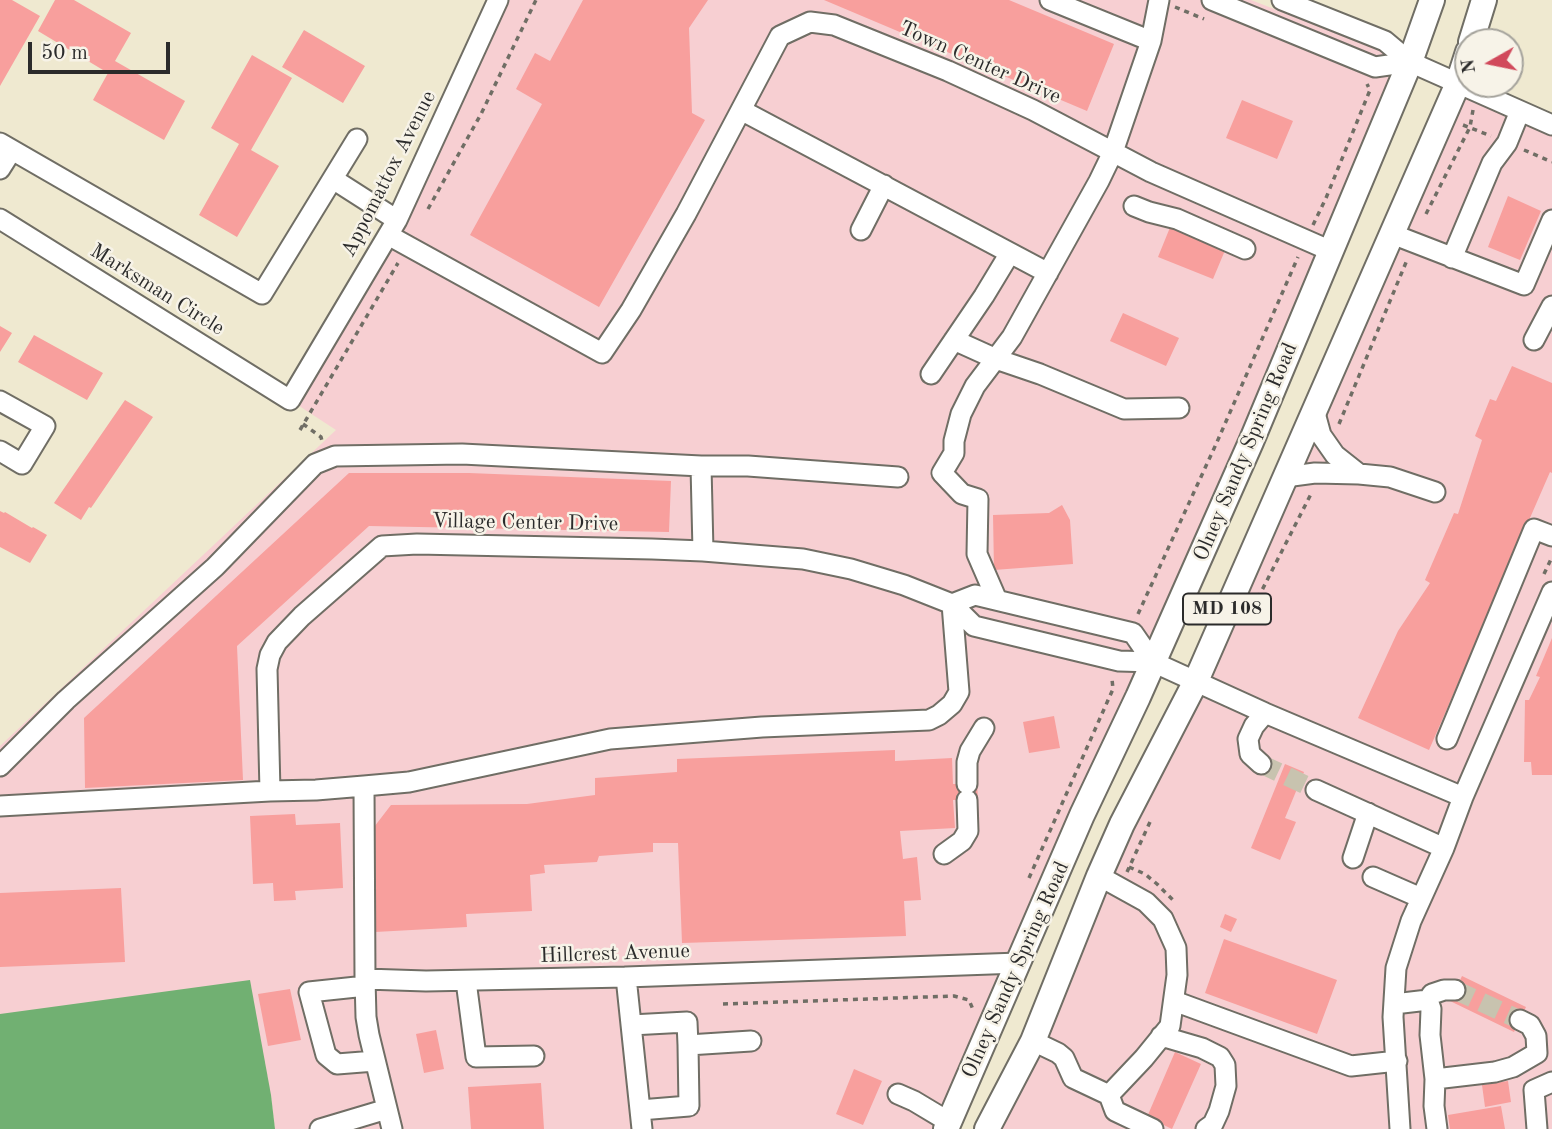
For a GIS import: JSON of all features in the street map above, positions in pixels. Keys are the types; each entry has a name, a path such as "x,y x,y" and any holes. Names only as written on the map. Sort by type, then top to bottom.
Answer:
{"main road":[{"name":"Olney Sandy Spring Road","path":"948,1125 1082,815 1251,442 1410,62 1432,0"},
{"path":"1476,28 1485,0"},
{"name":"Olney Sandy Spring Road","path":"987,1129 1033,1041 1122,824 1196,681 1454,92"}],"street":[{"name":"Appomattox Avenue","path":"290,400 392,228 498,0"},
{"path":"1050,0 1151,41"},
{"path":"997,600 977,554 978,499 962,494 942,473 954,453 954,441 961,414 975,386 1012,337 1100,181 1113,152 1151,41 1159,0"},
{"path":"1212,0 1375,67 1410,62"},
{"path":"1282,0 1385,41 1410,62 1454,81"},
{"name":"Town Center Drive","path":"392,228 602,353 631,310 686,214 780,36 810,22 846,29 948,71 1033,110 1151,172 1331,251"},
{"path":"1491,98 1552,125"},
{"path":"741,110 1048,272"},
{"path":"1452,258 1492,163 1507,143 1520,111"},
{"path":"0,169 6,146 262,294 357,139"},
{"path":"333,179 392,228"},
{"path":"861,230 884,185"},
{"path":"1134,206 1177,219 1245,248"},
{"name":"Marksman Circle","path":"0,219 290,400"},
{"path":"1392,234 1524,285 1552,220"},
{"path":"931,374 1010,253"},
{"path":"1534,340 1552,306"},
{"path":"954,340 1124,409 1179,408"},
{"path":"0,401 44,426 22,464 0,451"},
{"path":"1315,413 1321,435 1335,455 1359,474"},
{"path":"0,765 66,700 215,567 315,464 335,456 462,454 748,466 898,477"},
{"path":"701,466 703,551"},
{"path":"1285,477 1315,473 1390,477 1434,492"},
{"path":"1447,738 1534,529 1552,536"},
{"name":"Village Center Drive","path":"270,791 267,669 270,654 277,642 302,616 382,546 417,544 703,551 803,559 864,573 952,604 974,626 1119,661 1153,662 1265,713 1464,797"},
{"path":"1400,1129 1393,1017 1396,968 1411,921 1444,848 1547,587"},
{"path":"0,806 316,790 409,782 610,738 749,728 929,720 952,704 959,692 952,604 975,595 1133,633 1153,662"},
{"path":"1261,764 1250,754 1248,739 1265,713"},
{"path":"944,854 962,841 968,831 963,792 967,762 970,751 984,728"},
{"path":"364,786 366,1017 392,1129"},
{"path":"1316,790 1444,848"},
{"path":"1353,858 1368,813"},
{"path":"1099,876 1146,902 1163,919 1176,948 1177,975 1170,1026 1109,1095"},
{"path":"1373,877 1421,898"},
{"name":"Hillcrest Avenue","path":"375,1061 337,1064 326,1055 309,992 366,982 626,978 1019,963"},
{"path":"626,978 631,1025 641,1119 689,1106 687,1022 631,1025"},
{"path":"466,981 476,1057 534,1056"},
{"path":"1394,1004 1428,1000 1433,994 1455,990"},
{"path":"1428,1000 1431,1009 1430,1035 1437,1129"},
{"path":"1174,1001 1351,1066 1397,1061"},
{"path":"1435,1079 1496,1072 1513,1067 1537,1054 1536,1035 1530,1025 1520,1020"},
{"path":"1161,1036 1220,1056 1225,1065 1226,1086 1219,1111 1213,1124 1206,1129"},
{"path":"688,1045 751,1041"},
{"path":"1033,1041 1064,1058 1073,1078 1109,1095 1115,1111 1153,1129"},
{"path":"1537,1129 1534,1090 1552,1082"},
{"path":"898,1094 914,1101 948,1125"},
{"path":"320,1129 387,1109"}],"path":[{"path":"428,209 481,114 536,0"},
{"path":"1133,633 1139,612 1326,198 1370,90 1368,84"},
{"path":"1442,120 1470,127"},
{"path":"300,430 400,259"},
{"path":"303,424 321,438"},
{"path":"1547,587 1552,557"},
{"path":"1025,887 1113,689 1111,677 1119,661"},
{"path":"723,1004 961,996 969,1000 975,1021"}],"shaded area":[{"path":"498,0 1251,0 1410,62 946,1129 275,1129 271,1095 0,1014 0,746 336,430 290,400 397,220"},
{"path":"1454,92 1454,98 1492,98 1552,125 1552,1129 991,1129"}],"green space":[{"path":"250,980 275,1129 0,1129 0,1014"}],"building":[{"path":"0,0 12,0 40,16 0,86"},
{"path":"55,0 74,0 131,33 115,61 185,101 164,140 93,100 108,73 38,31"},
{"path":"583,0 708,0 689,28 692,113 705,120 599,307 470,235 542,104 516,89 535,53 550,61"},
{"path":"824,0 1009,0 1114,44 1087,111"},
{"path":"304,30 365,66 343,103 282,67"},
{"path":"252,55 292,78 251,150 279,166 237,237 199,215 239,144 211,128"},
{"path":"1242,100 1293,121 1277,159 1226,138"},
{"path":"1508,196 1541,211 1520,260 1488,247"},
{"path":"1171,225 1226,248 1213,279 1158,257"},
{"path":"1123,313 1179,338 1166,366 1110,341"},
{"path":"0,326 12,333 0,352"},
{"path":"34,335 103,373 87,400 18,362"},
{"path":"1512,366 1552,383 1552,473 1550,472 1429,750 1358,718 1398,631 1430,583 1425,580 1454,513 1458,514 1482,440 1475,436 1490,399 1496,401"},
{"path":"125,400 153,417 81,520 54,503"},
{"path":"349,473 469,473 671,481 669,532 369,526 237,646 243,780 85,788 84,718"},
{"path":"1062,505 1070,520 1073,564 994,570 993,515 1049,513"},
{"path":"0,511 47,535 30,563 0,547"},
{"path":"1552,638 1552,775 1532,775 1531,762 1524,762 1525,700 1529,700 1540,677 1536,676"},
{"path":"1054,716 1060,748 1029,753 1023,722"},
{"path":"895,750 895,761 952,758 953,784 977,784 978,799 953,800 955,828 900,831 903,859 917,857 921,900 904,901 906,936 682,943 678,843 653,843 653,852 599,856 597,862 544,865 545,873 530,875 532,911 466,914 467,927 375,932 371,831 391,805 527,804 595,795 595,778 677,772 677,759"},
{"path":"1285,764 1304,772 1285,818 1296,822 1280,860 1251,848"},
{"path":"295,814 296,825 340,823 343,888 295,891 296,900 274,901 273,883 253,884 250,816"},
{"path":"121,888 125,962 0,967 0,893"},
{"path":"1225,914 1237,919 1231,932 1220,927"},
{"path":"1224,939 1337,980 1317,1034 1205,993"},
{"path":"1462,976 1526,1007 1514,1032 1450,1001"},
{"path":"290,989 301,1040 268,1046 258,994"},
{"path":"436,1030 444,1069 424,1073 416,1034"},
{"path":"1175,1052 1201,1064 1172,1129 1147,1117"},
{"path":"854,1069 882,1081 863,1125 836,1114"},
{"path":"1508,1081 1511,1102 1485,1107 1482,1085"},
{"path":"541,1083 544,1129 471,1129 468,1087"},
{"path":"1501,1106 1505,1129 1450,1129 1448,1115"}],"tunnel":[{"path":"1261,764 1316,790"},
{"path":"1455,990 1520,1020"}]}
